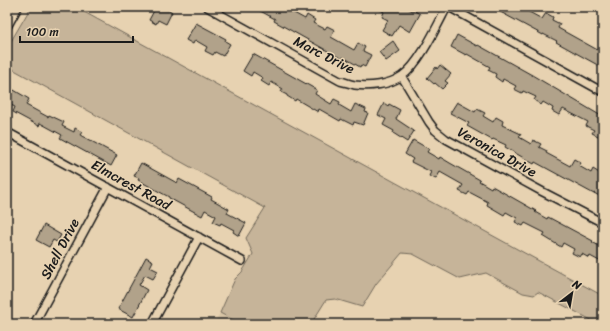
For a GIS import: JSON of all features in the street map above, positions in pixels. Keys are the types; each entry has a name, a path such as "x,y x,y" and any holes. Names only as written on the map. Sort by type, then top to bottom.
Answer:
{"street":[{"path":"7,27 18,7"},
{"name":"Marc Drive","path":"207,7 340,80 355,85 370,86 391,82 402,77 414,65 422,54 448,7"},
{"path":"448,7 603,92"},
{"name":"Veronica Drive","path":"402,77 429,122 435,130 446,139 603,223"},
{"name":"Elmcrest Road","path":"7,132 242,261"},
{"name":"Shell Drive","path":"34,324 108,187"},
{"path":"152,324 199,237"}],"shaded area":[{"path":"31,7 75,7 603,296 603,324 599,324 538,292 534,295 523,293 486,273 460,279 413,254 402,253 376,284 362,307 335,299 326,300 311,324 241,324 220,313 235,279 242,272 253,254 246,238 265,208 7,66 7,48"},
{"path":"220,313 241,324 214,324"}],"building":[{"path":"156,7 171,7 169,10 172,12 166,24 158,20 156,24 149,20"},
{"path":"253,7 293,7 296,9 294,13 305,19 307,15 315,20 313,23 325,29 327,26 335,30 331,37 354,50 358,43 365,47 363,51 371,55 365,67 361,65 360,67 343,57 342,59 274,21 275,19"},
{"path":"375,7 405,7 420,14 410,32 399,25 392,36 382,30 388,20 382,17 384,12"},
{"path":"491,7 520,7 542,19 546,13 553,17 552,20 560,24 558,28 603,53 603,68 556,42 557,41"},
{"path":"196,23 226,39 225,41 230,44 223,56 215,52 213,55 205,51 207,47 195,40 193,44 186,40"},
{"path":"457,35 532,75 603,117 603,131 600,137 592,133 594,130 586,126 588,122 563,109 559,115 552,111 553,108 543,102 541,105 534,100 536,97 514,89 516,86 503,79 502,82 495,77 496,74 488,70 490,67 451,47"},
{"path":"393,41 400,51 386,61 379,52"},
{"path":"253,54 317,90 315,94 331,104 334,99 340,102 339,105 351,112 355,104 366,109 365,112 368,113 363,125 354,122 353,125 341,119 340,121 319,109 318,112 296,99 295,101 287,96 281,92 283,89 271,82 269,86 261,81 263,78 253,72 251,76 243,71"},
{"path":"440,65 451,74 445,81 448,83 442,89 427,78 436,67 437,69"},
{"path":"7,86 29,99 26,105 48,117 49,115 64,122 62,126 74,132 75,128 82,132 80,135 117,155 111,166 60,138 62,135 40,123 39,126 13,112 15,107 7,103"},
{"path":"457,102 475,112 477,109 485,113 483,116 493,122 496,117 503,121 502,125 521,134 519,137 531,144 533,140 541,144 539,147 547,151 546,153 570,166 574,159 581,163 579,166 591,173 593,169 601,174 599,177 603,179 603,198 535,162 534,164 505,147 506,145 493,139 492,140 467,126 469,123 450,113"},
{"path":"384,103 400,110 396,119 414,131 407,142 393,133 394,131 383,125 386,119 378,115"},
{"path":"413,140 429,149 427,152 439,159 440,157 491,188 492,186 536,211 535,212 547,219 548,217 593,241 592,242 603,248 603,263 590,256 589,258 582,254 580,257 572,253 574,249 563,243 561,247 543,236 545,233 525,223 523,226 515,222 517,218 506,212 504,215 487,205 488,202 469,192 467,195 459,191 463,185 440,172 436,179 429,176 431,172 411,162 413,159 405,154"},
{"path":"141,163 177,183 179,179 212,197 211,199 229,209 227,213 246,223 239,236 233,232 234,230 221,223 220,225 213,222 216,216 205,210 202,216 138,180 139,178 134,176"},
{"path":"44,225 61,235 57,242 53,240 49,247 36,240"},
{"path":"146,257 153,261 150,267 158,271 153,279 145,275 139,285 147,290 133,317 118,309"}]}
